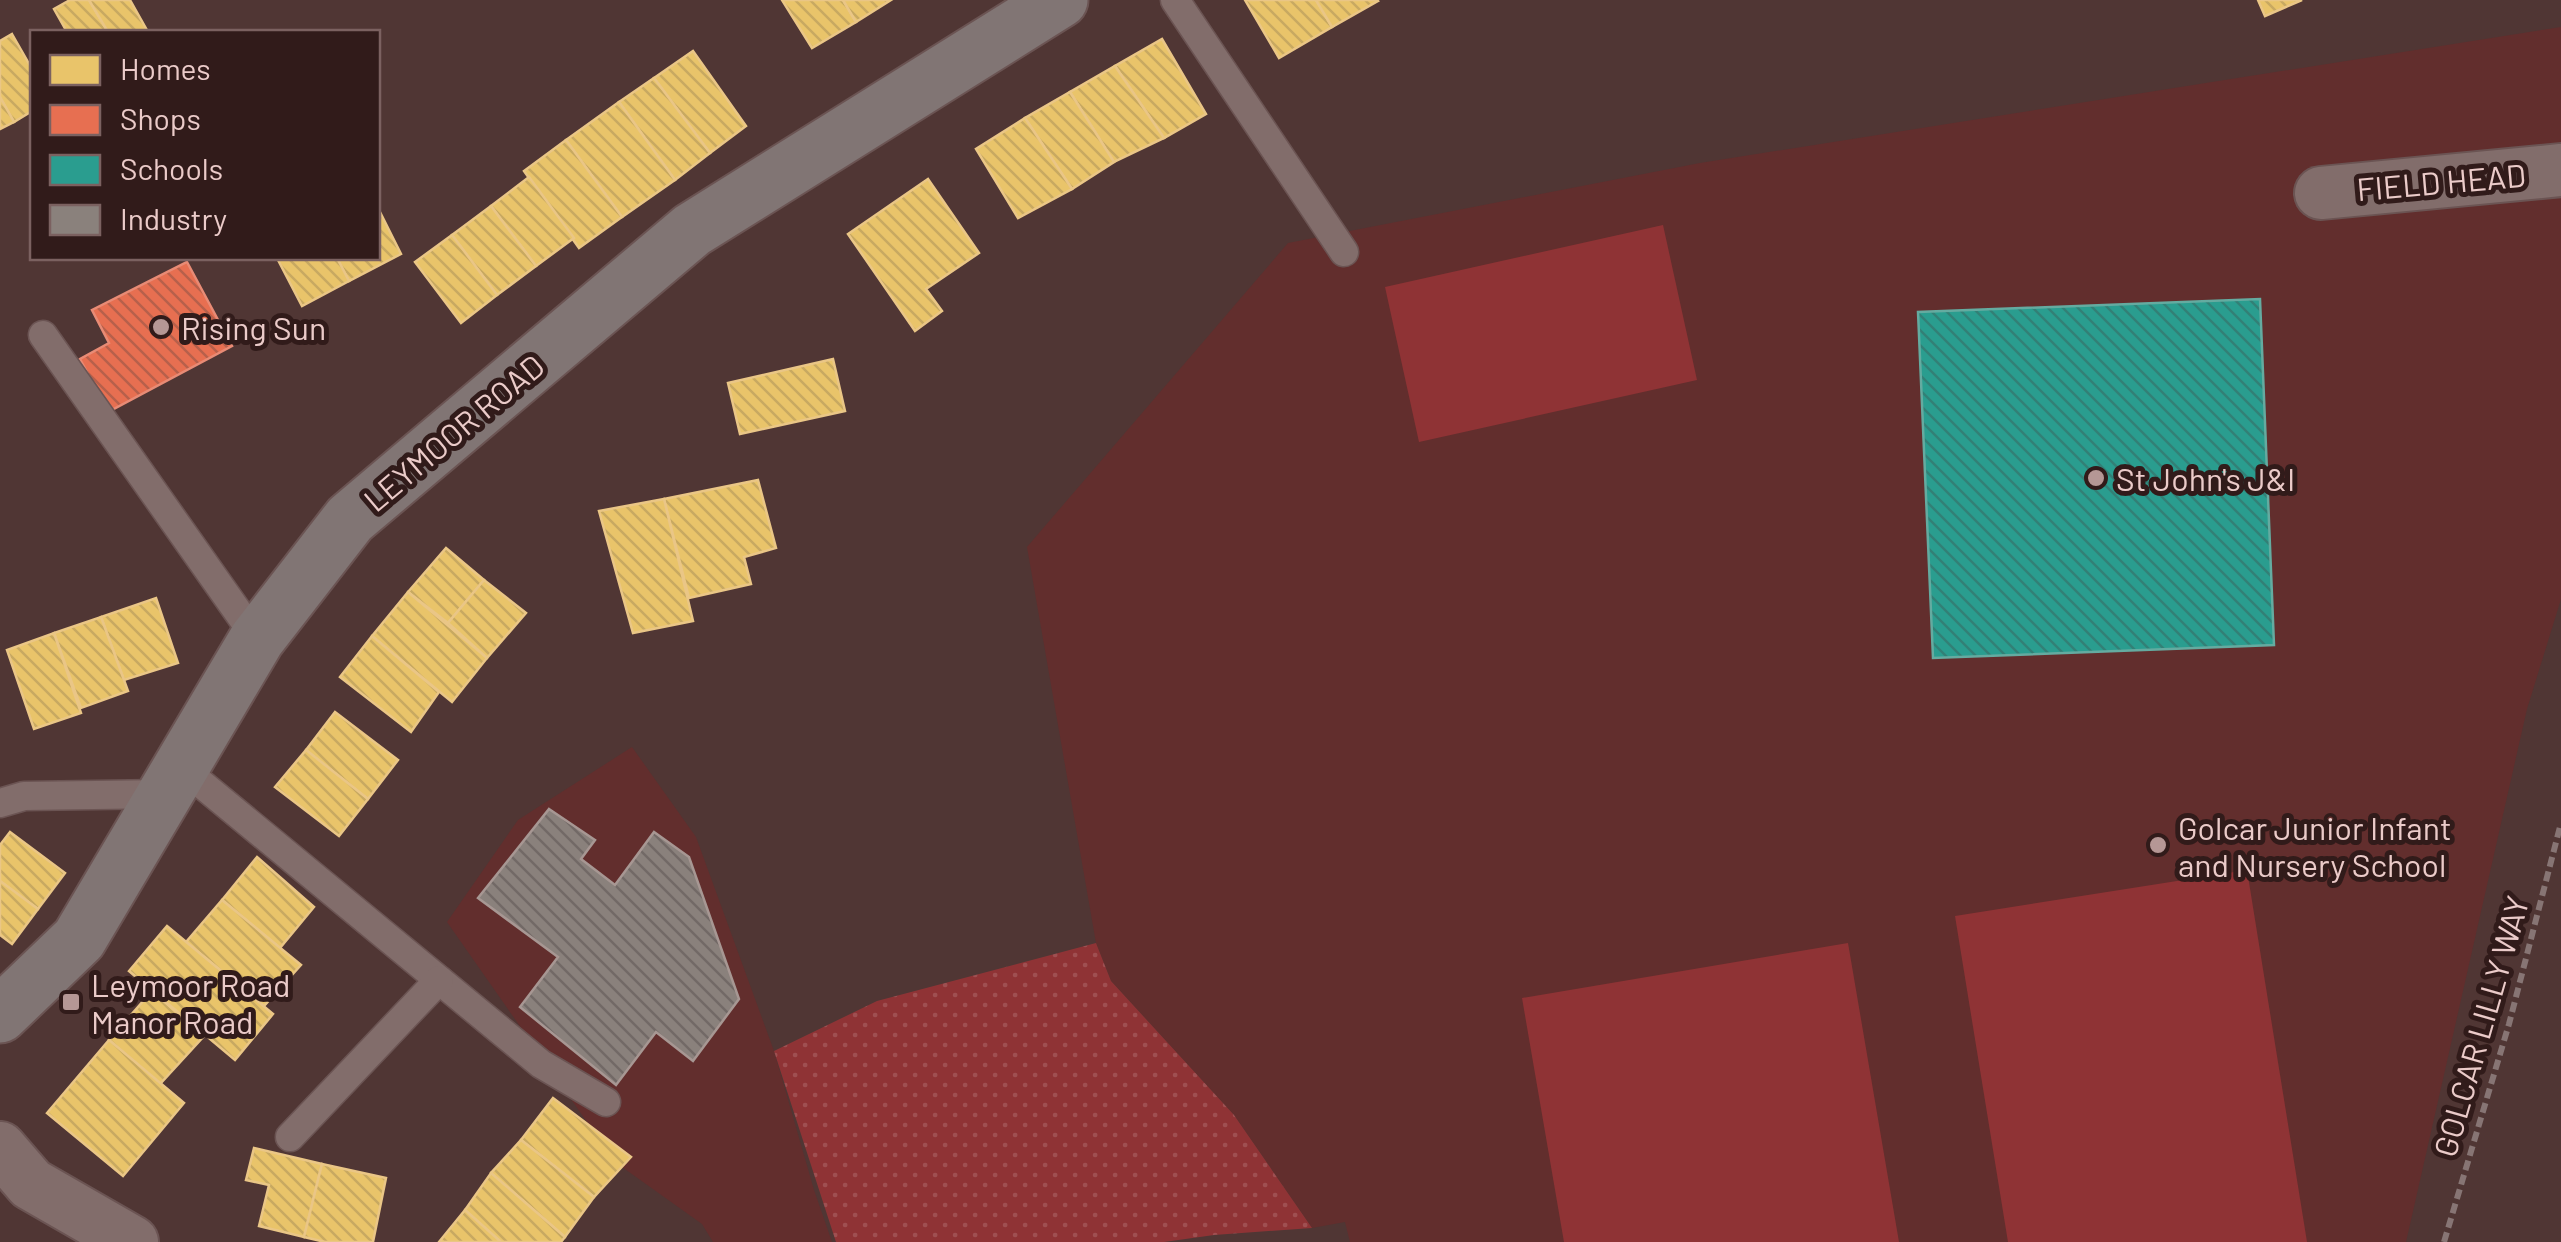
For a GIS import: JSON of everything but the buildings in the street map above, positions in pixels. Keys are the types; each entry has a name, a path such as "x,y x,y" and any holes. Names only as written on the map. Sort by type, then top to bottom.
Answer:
{"street":[{"name":"LEYMOOR ROAD","path":"4,1004 79,940 257,639 350,519 692,230 1060,0"},
{"name":"FIELD HEAD","path":"2321,192 2561,170"},
{"path":"0,1148 31,1184 100,1235"}],"lane":[{"path":"1174,0 1344,252"},
{"path":"42,334 257,639"},
{"path":"0,802 173,780 439,980 542,1064 606,1102"},
{"path":"290,1138 439,980"}],"path":[{"name":"GOLCAR LILLY WAY","path":"2444,1242 2509,1024 2561,823"}],"shaded area":[{"path":"2561,27 2561,599 2527,709 2406,1242 1350,1242 1345,1222 1312,1228 1234,1115 1111,981 1096,943 1027,547 1288,243 1700,163"},
{"path":"1663,225 1697,380 1419,442 1385,287"},
{"path":"632,747 696,837 774,1051 832,1242 713,1242 702,1224 615,1162 447,922 518,820"},
{"path":"2247,870 2307,1242 2008,1242 1955,916"},
{"path":"1096,943 1111,981 1234,1115 1312,1228 1164,1242 836,1242 774,1051 877,1001"},
{"path":"1848,943 1899,1242 1564,1242 1522,998"}],"place":[{"name":"Rising Sun","path":"161,327"},
{"name":"St John's J&I","path":"2096,478"},
{"name":"Golcar Junior Infant and Nursery School","path":"2158,845"},
{"name":"Leymoor Road Manor Road","path":"71,1002"}]}
